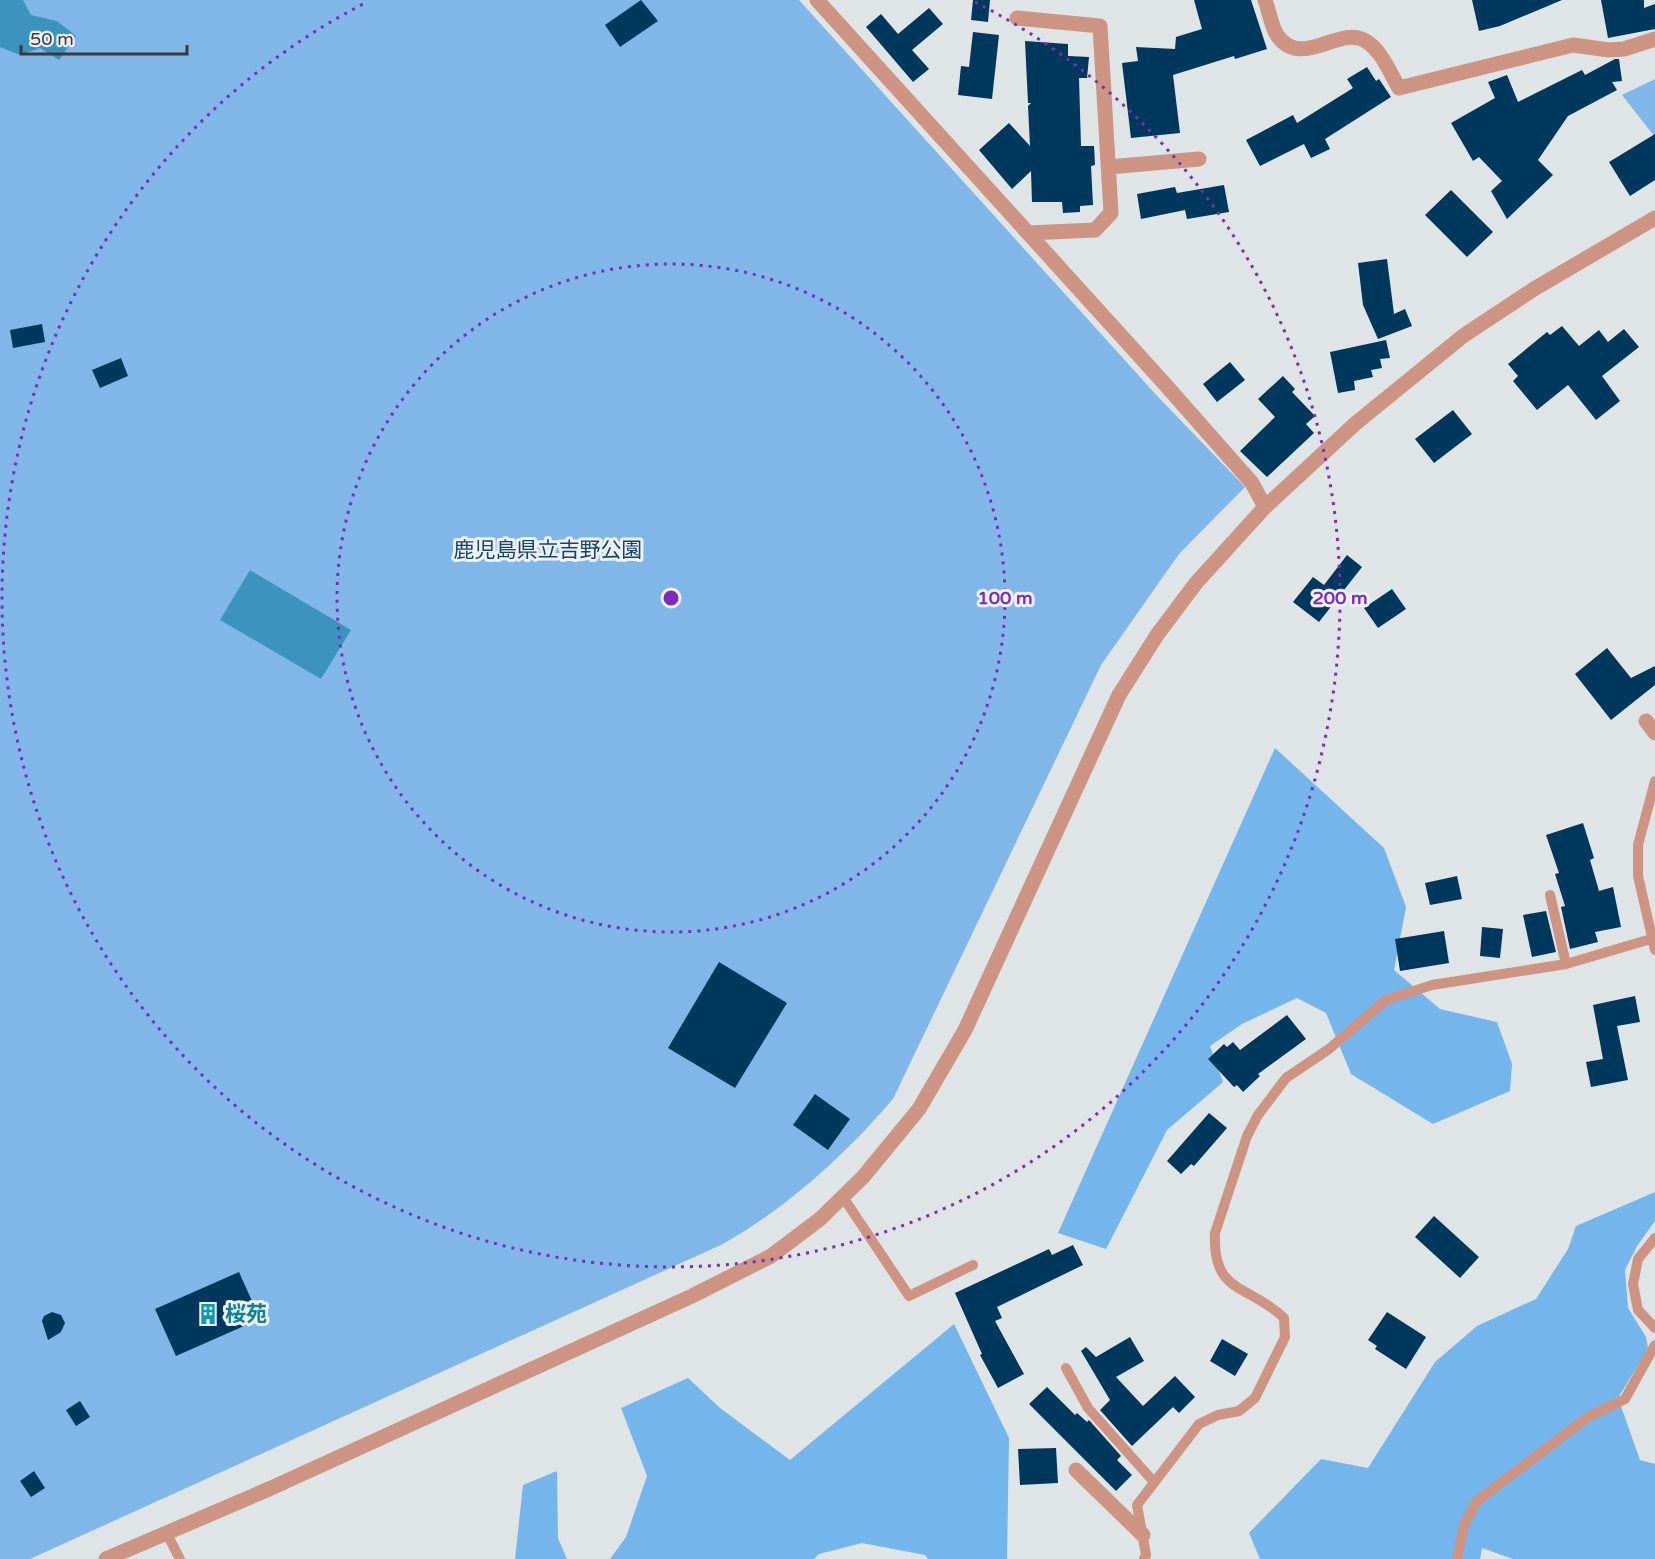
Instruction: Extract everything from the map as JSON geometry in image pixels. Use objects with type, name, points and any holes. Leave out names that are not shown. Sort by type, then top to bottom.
[{"type":"street","points":[[817,0],[1252,483],[1265,507]]},
{"type":"street","points":[[1265,0],[1277,35],[1290,46],[1304,50],[1349,38],[1362,38],[1376,49],[1399,88],[1573,45],[1609,50],[1624,49],[1655,39]]},
{"type":"street","points":[[1017,18],[1100,26],[1109,167],[1111,213],[1095,230],[1028,233]]},
{"type":"street","points":[[1109,167],[1199,159]]},
{"type":"street","points":[[106,1559],[167,1534],[567,1354],[731,1276],[771,1256],[843,1197],[889,1148],[919,1109],[965,1030],[1119,695],[1157,635],[1196,583],[1265,507],[1356,423],[1463,336],[1533,289],[1655,218]]},
{"type":"street","points":[[1076,1470],[1143,1535]]},
{"type":"lane","points":[[1144,1559],[1143,1535],[1137,1505],[1153,1481],[1199,1424],[1218,1415],[1239,1411],[1255,1398],[1285,1337],[1284,1318],[1270,1304],[1235,1287],[1223,1276],[1215,1249],[1215,1233],[1247,1136],[1258,1115],[1286,1078],[1329,1049],[1386,1000],[1432,985],[1566,964],[1653,944],[1638,876],[1638,845],[1655,781]]},
{"type":"lane","points":[[1550,895],[1566,964]]},
{"type":"lane","points":[[843,1197],[909,1296],[973,1265]]},
{"type":"lane","points":[[1655,1238],[1638,1259],[1633,1284],[1638,1310],[1655,1329]]},
{"type":"lane","points":[[1457,1559],[1464,1525],[1478,1502],[1588,1417],[1625,1399],[1655,1345]]},
{"type":"lane","points":[[1066,1368],[1088,1408],[1153,1481]]},
{"type":"lane","points":[[167,1534],[180,1559]]},
{"type":"green space","name":"鹿児島県立吉野公園","points":[[0,0],[799,0],[1159,398],[1245,487],[1179,554],[1101,665],[893,1099],[814,1179],[770,1214],[723,1244],[30,1559],[0,1559]]},
{"type":"green space","points":[[1655,79],[1655,137],[1622,95]]},
{"type":"shaded area","points":[[0,0],[23,0],[31,15],[57,21],[76,36],[59,60],[40,48],[20,55],[0,47]]},
{"type":"shaded area","points":[[250,570],[351,630],[321,679],[220,620]]},
{"type":"shaded area","points":[[1275,748],[1384,848],[1406,907],[1394,970],[1440,1009],[1497,1022],[1512,1064],[1510,1091],[1433,1124],[1351,1074],[1326,1013],[1297,998],[1242,1024],[1210,1046],[1223,1082],[1167,1130],[1106,1249],[1058,1233]]},
{"type":"shaded area","points":[[1655,1192],[1655,1221],[1637,1246],[1625,1270],[1628,1308],[1646,1337],[1648,1349],[1618,1398],[1640,1460],[1655,1464],[1655,1559],[1513,1559],[1482,1548],[1480,1559],[1260,1559],[1249,1533],[1321,1459],[1368,1468],[1435,1362],[1477,1326],[1536,1299],[1568,1249],[1576,1226]]},
{"type":"shaded area","points":[[954,1324],[1009,1438],[1007,1559],[928,1559],[925,1555],[862,1543],[819,1554],[814,1559],[610,1559],[626,1537],[647,1476],[621,1408],[688,1378],[720,1408],[790,1460]]},
{"type":"shaded area","points":[[557,1471],[558,1538],[567,1559],[515,1559],[523,1485]]},
{"type":"building","points":[[641,0],[658,21],[620,47],[605,25]]},
{"type":"building","points":[[973,0],[990,0],[988,22],[971,20]]},
{"type":"building","points":[[1194,0],[1251,0],[1267,49],[1235,59],[1234,56],[1173,75],[1180,133],[1131,138],[1122,63],[1138,61],[1136,47],[1175,49],[1176,37],[1202,29]]},
{"type":"building","points":[[1472,0],[1562,0],[1500,26],[1479,31]]},
{"type":"building","points":[[1601,0],[1644,0],[1644,8],[1655,4],[1655,29],[1608,38]]},
{"type":"building","points":[[929,8],[943,24],[912,50],[929,69],[913,82],[866,27],[881,14],[898,34]]},
{"type":"building","points":[[973,32],[999,35],[992,99],[958,95],[961,66],[969,67]]},
{"type":"building","points":[[1025,41],[1068,44],[1068,56],[1089,57],[1087,78],[1079,78],[1081,146],[1094,146],[1095,165],[1091,166],[1093,205],[1080,206],[1080,212],[1063,213],[1062,202],[1032,202],[1031,171],[1012,189],[979,150],[1009,123],[1030,146],[1028,106],[1031,103],[1028,103]]},
{"type":"building","points":[[1619,59],[1622,81],[1612,82],[1617,90],[1568,116],[1538,160],[1553,175],[1507,219],[1491,191],[1502,181],[1479,157],[1473,161],[1451,123],[1495,98],[1488,82],[1507,75],[1518,102],[1582,70],[1585,75]]},
{"type":"building","points":[[1367,67],[1376,81],[1379,79],[1391,97],[1325,139],[1330,149],[1311,158],[1304,144],[1260,166],[1246,140],[1293,115],[1297,123],[1353,88],[1347,79]]},
{"type":"building","points":[[1655,134],[1655,180],[1630,196],[1609,162]]},
{"type":"building","points":[[1224,185],[1229,212],[1187,219],[1185,210],[1141,219],[1137,194],[1175,187],[1177,193]]},
{"type":"building","points":[[1451,190],[1493,232],[1467,257],[1425,215]]},
{"type":"building","points":[[1387,259],[1394,314],[1405,309],[1412,326],[1378,339],[1363,305],[1358,263]]},
{"type":"building","points":[[42,324],[45,342],[13,348],[10,330]]},
{"type":"building","points":[[1562,326],[1579,346],[1599,330],[1608,342],[1624,329],[1639,347],[1602,376],[1620,401],[1596,420],[1568,385],[1537,410],[1513,381],[1518,376],[1508,364],[1547,332],[1550,335]]},
{"type":"building","points":[[1386,340],[1390,358],[1380,359],[1382,368],[1371,370],[1373,377],[1354,381],[1355,390],[1338,393],[1330,352]]},
{"type":"building","points":[[121,358],[128,376],[100,388],[92,370]]},
{"type":"building","points":[[1230,362],[1245,380],[1217,402],[1203,384]]},
{"type":"building","points":[[1283,376],[1295,389],[1292,392],[1315,416],[1306,424],[1314,433],[1267,477],[1240,451],[1275,417],[1258,399]]},
{"type":"building","points":[[1453,410],[1472,434],[1434,463],[1415,439]]},
{"type":"building","points":[[1347,555],[1362,567],[1319,622],[1293,602],[1313,577],[1324,585]]},
{"type":"building","points":[[1392,589],[1406,609],[1378,628],[1364,608]]},
{"type":"building","points":[[1607,648],[1631,678],[1655,666],[1655,685],[1611,720],[1575,674]]},
{"type":"building","points":[[1583,823],[1594,858],[1590,860],[1599,891],[1613,887],[1621,927],[1595,932],[1598,942],[1570,949],[1561,907],[1565,906],[1555,874],[1559,873],[1546,835]]},
{"type":"building","points":[[1457,876],[1462,899],[1430,905],[1425,883]]},
{"type":"building","points":[[1546,911],[1556,952],[1532,957],[1523,915]]},
{"type":"building","points":[[1482,927],[1503,929],[1500,958],[1480,956]]},
{"type":"building","points":[[1444,931],[1449,963],[1400,971],[1395,939]]},
{"type":"building","points":[[719,962],[787,1003],[735,1088],[668,1048]]},
{"type":"building","points":[[1635,996],[1640,1022],[1617,1026],[1628,1080],[1591,1087],[1586,1062],[1603,1059],[1593,1005]]},
{"type":"building","points":[[1287,1015],[1306,1039],[1258,1074],[1260,1076],[1243,1092],[1237,1085],[1234,1087],[1208,1059],[1224,1044],[1227,1047],[1233,1042],[1240,1050]]},
{"type":"building","points":[[815,1094],[850,1119],[828,1150],[793,1125]]},
{"type":"building","points":[[1209,1113],[1227,1128],[1194,1166],[1191,1164],[1181,1174],[1167,1161]]},
{"type":"building","points":[[1434,1216],[1479,1257],[1460,1278],[1415,1237]]},
{"type":"building","points":[[1073,1245],[1083,1265],[997,1307],[1002,1318],[995,1321],[1024,1374],[998,1388],[980,1355],[982,1354],[955,1293],[1049,1249],[1052,1255]]},
{"type":"building","name":"桜苑","points":[[239,1272],[260,1319],[176,1356],[155,1309]]},
{"type":"building","points":[[52,1312],[61,1315],[65,1323],[61,1332],[48,1340],[42,1321],[44,1316]]},
{"type":"building","points":[[1387,1312],[1426,1337],[1406,1369],[1375,1349],[1377,1346],[1368,1340]]},
{"type":"building","points":[[1130,1337],[1144,1361],[1116,1377],[1143,1406],[1175,1376],[1195,1397],[1179,1413],[1173,1407],[1132,1446],[1100,1410],[1110,1400],[1081,1351],[1086,1347],[1096,1357]]},
{"type":"building","points":[[1222,1339],[1248,1354],[1235,1376],[1210,1361]]},
{"type":"building","points":[[1047,1387],[1075,1415],[1077,1413],[1087,1422],[1089,1420],[1121,1456],[1117,1460],[1132,1475],[1116,1491],[1029,1404]]},
{"type":"building","points":[[80,1401],[90,1417],[76,1426],[66,1410]]},
{"type":"building","points":[[1056,1448],[1058,1483],[1020,1485],[1018,1449]]},
{"type":"building","points":[[34,1471],[45,1488],[31,1497],[20,1481]]},
{"type":"place","name":"桜苑","points":[[208,1314]]}]
